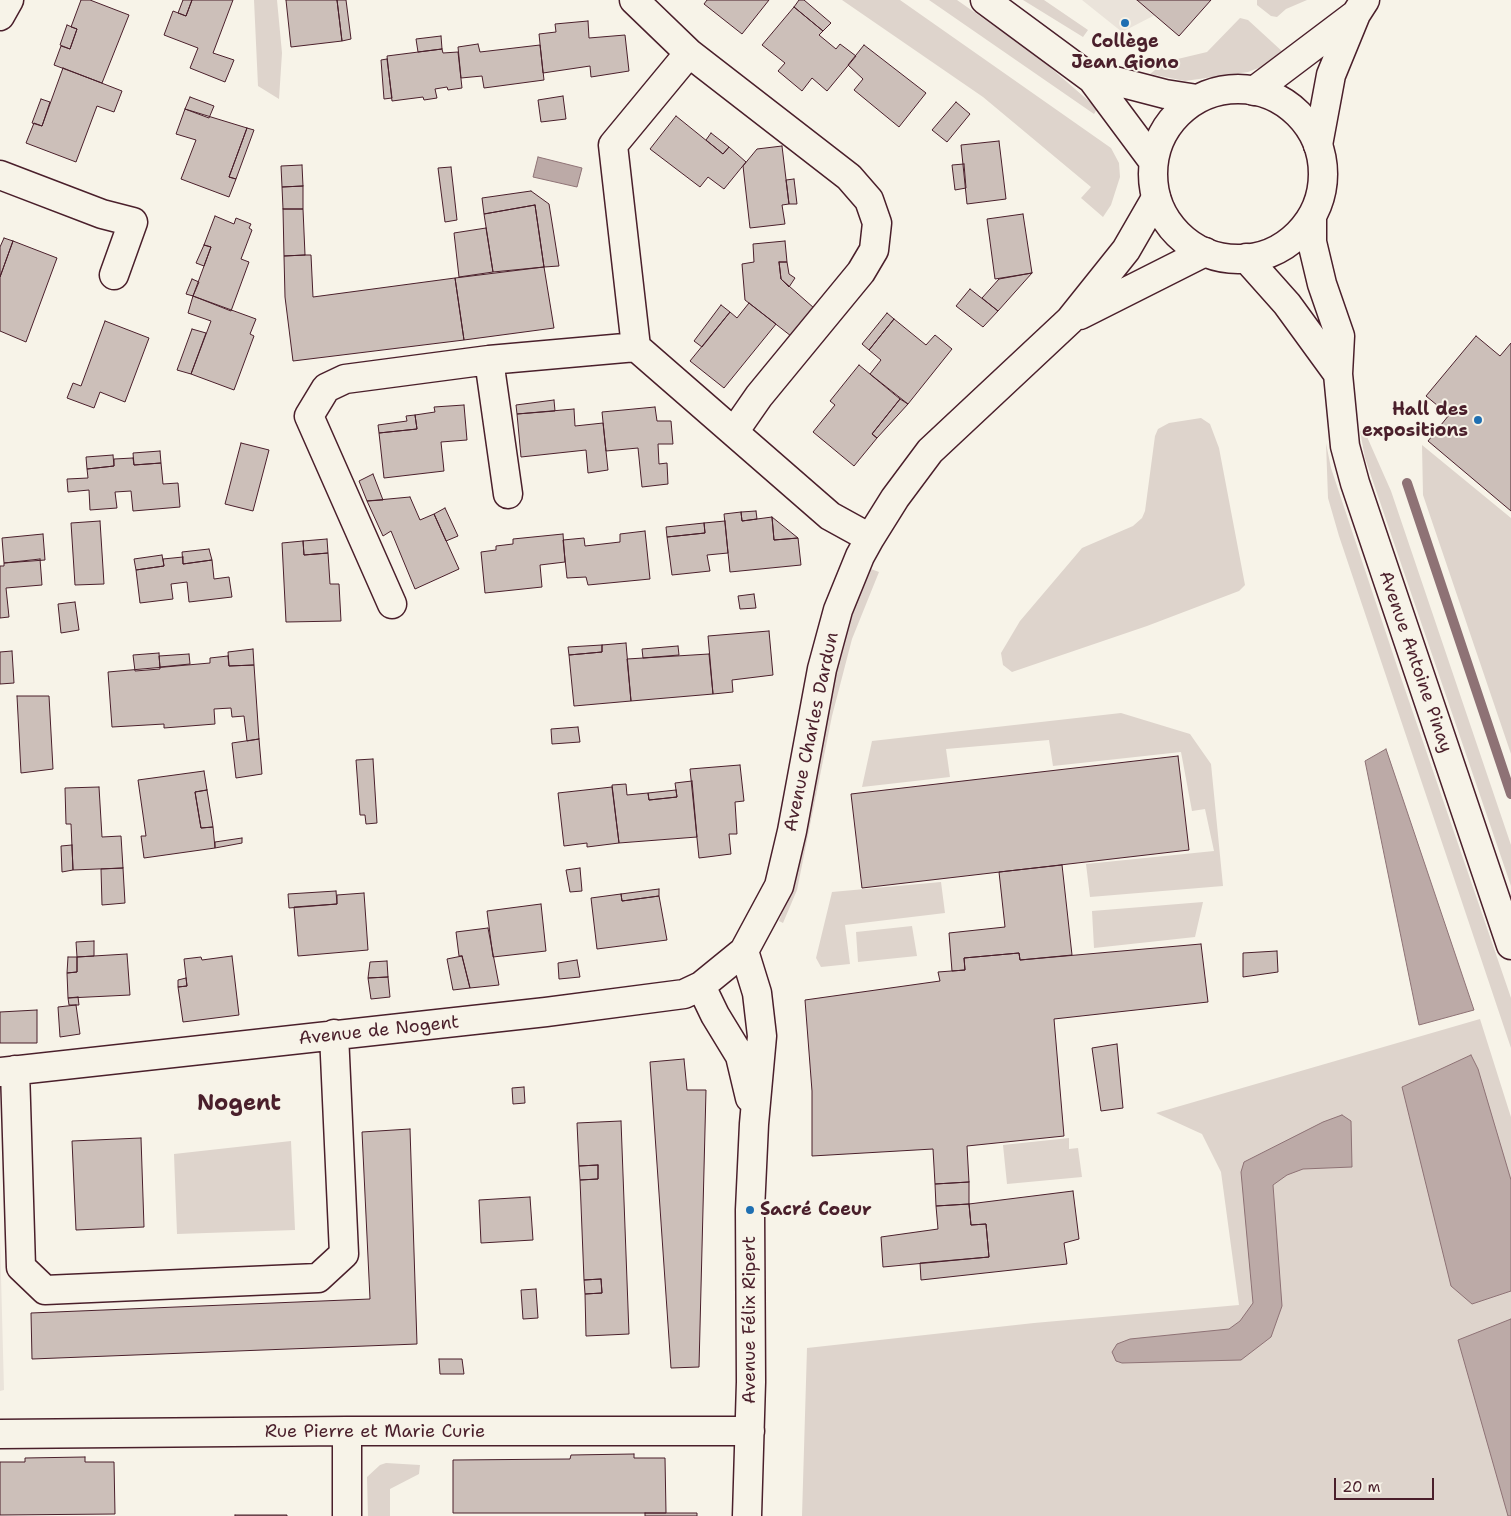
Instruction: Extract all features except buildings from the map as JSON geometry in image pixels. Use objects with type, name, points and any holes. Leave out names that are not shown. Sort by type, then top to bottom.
[{"type":"street","points":[[0,16],[9,0]]},
{"type":"street","points":[[634,0],[690,53],[849,177],[870,200],[878,223],[874,250],[861,272],[759,396],[734,432]]},
{"type":"street","points":[[985,0],[1092,79],[1153,161]]},
{"type":"street","points":[[1254,91],[1361,7]]},
{"type":"street","points":[[1318,145],[1331,75],[1361,7]]},
{"type":"street","points":[[690,53],[613,145],[636,347],[830,516],[870,538]]},
{"type":"street","name":"Avenue Antoine Pinay","points":[[1092,79],[1115,81],[1165,94],[1196,99]]},
{"type":"street","name":"Avenue Antoine Pinay","points":[[1234,89],[1254,91],[1275,98],[1294,110],[1308,126],[1318,145],[1323,181],[1319,199],[1312,216],[1300,232],[1284,245],[1266,254],[1246,258],[1225,258],[1205,252],[1184,240],[1166,221],[1156,198],[1153,180],[1153,161],[1161,137],[1175,116],[1196,99],[1213,92],[1234,89]]},
{"type":"street","points":[[0,175],[102,214],[133,222],[114,275]]},
{"type":"street","name":"Avenue Charles Dardun","points":[[744,951],[779,886],[792,831],[822,669],[838,610],[860,556],[895,498],[930,451],[1070,320],[1126,250],[1156,198]]},
{"type":"street","name":"Avenue Antoine Pinay","points":[[1312,216],[1312,242],[1320,276],[1340,336],[1338,374],[1345,446],[1355,483],[1511,945]]},
{"type":"street","name":"Avenue Charles Dardun","points":[[1070,320],[1205,252]]},
{"type":"street","points":[[1246,258],[1287,304],[1338,374]]},
{"type":"street","points":[[392,604],[309,416],[326,388],[345,379],[489,360],[636,347]]},
{"type":"street","points":[[489,360],[508,494]]},
{"type":"street","name":"Avenue de Nogent","points":[[7,1071],[546,1012],[684,994],[701,986],[744,951]]},
{"type":"street","name":"Avenue Félix Ripert","points":[[744,951],[757,993],[762,1036],[754,1124],[750,1218],[750,1431],[746,1516]]},
{"type":"street","name":"Avenue Félix Ripert","points":[[701,986],[715,1015],[740,1056],[749,1088],[754,1124]]},
{"type":"street","points":[[7,1071],[21,1267],[45,1290],[318,1278],[344,1254],[334,1034]]},
{"type":"street","points":[[347,1431],[347,1516]]},
{"type":"street","name":"Rue Pierre et Marie Curie","points":[[0,1434],[347,1431],[750,1431]]},
{"type":"shaded area","points":[[254,0],[277,0],[282,53],[279,99],[258,86]]},
{"type":"shaded area","points":[[842,0],[900,0],[1111,148],[1119,163],[1120,177],[1111,205],[1103,217],[1081,198],[1091,187],[983,97]]},
{"type":"shaded area","points":[[929,0],[957,0],[1037,56],[1097,109],[1094,114]]},
{"type":"shaded area","points":[[1023,0],[1044,0],[1088,30],[1083,37]]},
{"type":"shaded area","name":"Collège Jean Giono","points":[[1082,0],[1211,0],[1179,36],[1155,15],[1122,32]]},
{"type":"shaded area","points":[[1257,0],[1307,0],[1286,9],[1277,17],[1271,16],[1257,5]]},
{"type":"shaded area","points":[[1240,18],[1248,20],[1284,53],[1266,65],[1248,72],[1185,81],[1150,74],[1165,62],[1207,52]]},
{"type":"shaded area","points":[[538,157],[582,168],[577,187],[533,177]]},
{"type":"shaded area","points":[[1201,418],[1210,424],[1219,448],[1245,585],[1239,591],[1147,626],[1012,672],[1003,665],[1001,653],[1020,621],[1082,548],[1133,526],[1142,518],[1145,511],[1155,436],[1158,429],[1169,423]]},
{"type":"shaded area","points":[[1364,430],[1391,491],[1511,845],[1511,886],[1365,458],[1360,431]]},
{"type":"shaded area","points":[[1326,443],[1331,468],[1398,669],[1511,998],[1511,1048],[1339,536],[1328,498]]},
{"type":"shaded area","points":[[1422,445],[1511,518],[1511,754],[1423,495]]},
{"type":"shaded area","points":[[871,569],[879,572],[852,639],[832,716],[797,890],[783,923],[779,921],[795,880],[840,654],[859,594]]},
{"type":"shaded area","points":[[1121,713],[1190,734],[1211,764],[1223,886],[1090,897],[1086,864],[1214,851],[1205,809],[1192,811],[1181,752],[1053,766],[1049,740],[946,749],[950,777],[862,787],[872,741]]},
{"type":"shaded area","points":[[1386,749],[1474,1010],[1419,1025],[1365,761]]},
{"type":"shaded area","points":[[941,882],[945,913],[845,925],[850,964],[821,967],[816,958],[832,892]]},
{"type":"shaded area","points":[[1203,902],[1195,937],[1094,948],[1092,911]]},
{"type":"shaded area","points":[[912,926],[917,956],[858,962],[856,932]]},
{"type":"shaded area","points":[[1480,1019],[1511,1117],[1511,1516],[802,1516],[807,1348],[1034,1323],[1239,1305],[1221,1172],[1202,1134],[1156,1113]]},
{"type":"shaded area","points":[[1471,1055],[1478,1069],[1511,1180],[1511,1291],[1472,1304],[1451,1286],[1402,1087]]},
{"type":"shaded area","points":[[1342,1115],[1351,1121],[1352,1167],[1303,1169],[1287,1175],[1273,1185],[1282,1306],[1271,1337],[1241,1360],[1122,1363],[1116,1361],[1112,1352],[1117,1344],[1130,1339],[1229,1329],[1240,1321],[1253,1303],[1241,1172],[1244,1162],[1323,1122]]},
{"type":"shaded area","points":[[1069,1138],[1069,1149],[1078,1148],[1082,1177],[1007,1184],[1003,1145]]},
{"type":"shaded area","points":[[291,1141],[295,1230],[177,1234],[174,1154]]},
{"type":"shaded area","points":[[0,1238],[4,1390],[0,1391]]},
{"type":"shaded area","points":[[1511,1319],[1511,1516],[1508,1516],[1458,1340]]},
{"type":"shaded area","points":[[386,1463],[420,1465],[419,1474],[390,1489],[390,1516],[368,1516],[367,1477],[380,1465]]},
{"type":"waterway","points":[[1407,483],[1511,794]]},
{"type":"place","name":"Collège Jean Giono","points":[[1125,23]]},
{"type":"place","name":"Hall des expositions","points":[[1478,420]]},
{"type":"place","name":"Sacré Coeur","points":[[750,1210]]},
{"type":"district","name":"Nogent","points":[[239,1104]]}]
